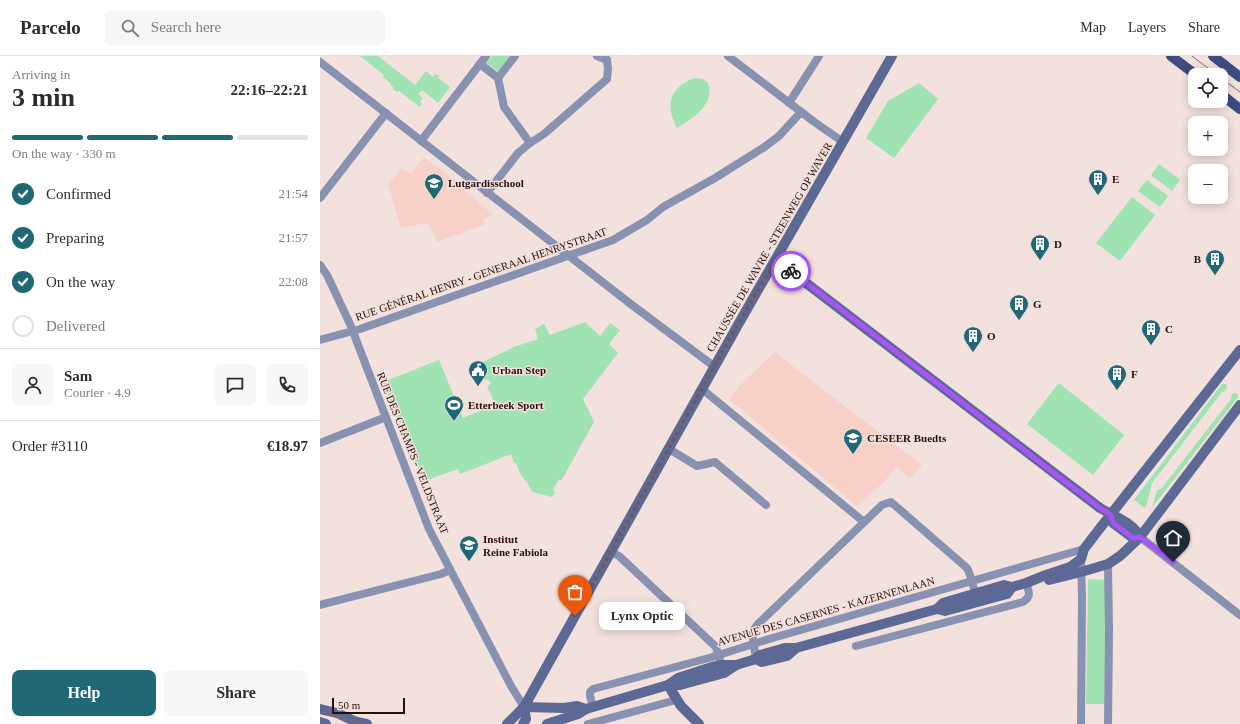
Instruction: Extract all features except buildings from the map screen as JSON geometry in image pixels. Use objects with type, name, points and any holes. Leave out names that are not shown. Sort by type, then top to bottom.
[{"type":"main road","points":[[1171,56],[1188,69]]},
{"type":"main road","points":[[1213,56],[1240,77]]},
{"type":"main road","points":[[1228,99],[1240,108]]},
{"type":"street","points":[[421,141],[486,56]]},
{"type":"street","points":[[498,78],[515,56]]},
{"type":"street","points":[[487,193],[518,153],[544,134],[607,79],[610,58],[597,56]]},
{"type":"street","points":[[728,56],[843,142]]},
{"type":"street","name":"CHAUSSÉE DE WAVRE - STEENWEG OP WAVER","points":[[523,724],[526,719],[524,707],[668,449],[892,56]]},
{"type":"street","points":[[789,103],[818,58]]},
{"type":"street","points":[[320,62],[632,305],[715,367]]},
{"type":"street","points":[[480,64],[498,78],[504,107],[530,143]]},
{"type":"street","name":"RUE GÉNÉRAL HENRY - GENERAAL HENRYSTRAAT","points":[[320,340],[353,331],[612,240],[647,220],[663,207],[715,178],[763,148],[779,136],[801,112]]},
{"type":"street","points":[[320,198],[386,113]]},
{"type":"street","points":[[776,260],[1081,494],[1111,515],[1117,516],[1138,532],[1140,537],[1240,615]]},
{"type":"street","name":"RUE DES CHAMPS - VELDSTRAAT","points":[[320,265],[339,298],[353,331],[429,529],[511,686],[524,707]]},
{"type":"street","points":[[1081,724],[1081,559],[1084,549],[1240,350]]},
{"type":"street","points":[[702,389],[864,522]]},
{"type":"street","name":"AVENUE DES CASERNES - KAZERNENLAAN","points":[[1030,582],[1047,580],[1081,572],[1108,564],[1120,556],[1140,537],[1240,405]]},
{"type":"street","points":[[320,443],[386,417]]},
{"type":"street","points":[[668,449],[697,466],[715,462],[766,505]]},
{"type":"street","points":[[756,659],[752,632],[758,624],[882,504],[891,502],[967,568],[977,598]]},
{"type":"street","name":"AVENUE DES CASERNES - KAZERNENLAAN","points":[[547,724],[578,714],[589,708],[668,685],[680,685],[721,664],[753,644],[1084,549]]},
{"type":"street","points":[[611,552],[619,556],[716,647],[721,664]]},
{"type":"street","name":"AVENUE DES CASERNES - KAZERNENLAAN","points":[[589,708],[590,692],[593,689],[721,664],[736,665],[756,659],[762,662],[787,656],[796,648],[937,609],[943,603],[977,598],[1004,585],[1012,587],[1030,582],[1070,567],[1081,559]]},
{"type":"street","points":[[1108,564],[1108,724]]},
{"type":"street","points":[[320,605],[442,574],[450,570]]},
{"type":"street","points":[[856,646],[1022,602],[1027,599],[1030,582]]},
{"type":"street","points":[[668,685],[676,700],[699,724]]},
{"type":"street","points":[[588,724],[676,700]]},
{"type":"street","name":"AVENUE DES CASERNES - KAZERNENLAAN","points":[[524,707],[564,708],[577,706],[589,708]]},
{"type":"street","points":[[507,724],[524,707]]},
{"type":"street","points":[[320,709],[337,713],[354,721],[367,724]]},
{"type":"street","points":[[320,722],[326,724]]},
{"type":"shaded area","name":"Lutgardisschool","points":[[424,157],[449,176],[493,215],[483,219],[485,224],[437,242],[427,223],[401,228],[388,184],[402,168],[411,174]]},
{"type":"shaded area","name":"CESEER Buedts","points":[[775,352],[922,465],[910,478],[897,467],[883,483],[857,506],[729,399],[742,383]]},
{"type":"green space","points":[[360,56],[378,56],[415,85],[426,71],[433,77],[435,74],[439,76],[438,78],[450,87],[438,103],[422,90],[418,94],[423,98],[420,101],[422,103],[420,107],[399,91],[397,92],[393,89],[394,88],[390,85],[391,84],[383,77],[384,75]]},
{"type":"green space","points":[[492,56],[510,56],[498,72],[486,63]]},
{"type":"green space","points":[[695,78],[703,79],[708,83],[710,91],[709,98],[706,104],[696,115],[677,128],[672,116],[670,105],[671,100],[676,90],[681,85]]},
{"type":"green space","points":[[919,83],[938,99],[894,158],[866,138],[888,101]]},
{"type":"green space","points":[[1159,164],[1180,180],[1172,191],[1151,175]]},
{"type":"green space","points":[[1147,180],[1168,196],[1160,207],[1138,191]]},
{"type":"green space","points":[[1132,197],[1155,215],[1120,261],[1096,243]]},
{"type":"green space","points":[[585,322],[600,336],[610,323],[620,330],[609,344],[618,353],[583,399],[594,422],[561,481],[559,479],[553,490],[555,492],[552,497],[532,492],[521,475],[516,463],[514,463],[511,454],[460,474],[458,469],[422,482],[413,455],[411,455],[383,382],[439,360],[463,418],[495,404],[487,386],[491,384],[488,379],[485,380],[479,364],[514,347],[538,339],[535,329],[544,324],[550,335]]},
{"type":"green space","points":[[1059,383],[1124,435],[1093,475],[1027,424]]},
{"type":"green space","points":[[1222,384],[1226,384],[1226,390],[1222,392],[1152,483],[1145,508],[1134,500]]},
{"type":"green space","points":[[1235,393],[1238,397],[1151,509],[1157,490],[1161,489],[1231,399],[1232,394]]},
{"type":"green space","points":[[1088,579],[1107,580],[1104,704],[1086,704]]},
{"type":"tram line","points":[[1192,56],[1208,68]]},
{"type":"tram line","points":[[1228,83],[1240,92]]},
{"type":"tram line","points":[[320,713],[363,724]]},
{"type":"way so far","points":[[575,616],[733,333],[776,260],[791,271]]},
{"type":"place","name":"E","points":[[1098,196]]},
{"type":"place","name":"Lutgardisschool","points":[[434,200]]},
{"type":"place","name":"D","points":[[1040,261]]},
{"type":"place","name":"B","points":[[1215,276]]},
{"type":"place","name":"G","points":[[1019,321]]},
{"type":"place","name":"C","points":[[1151,346]]},
{"type":"place","name":"O","points":[[973,353]]},
{"type":"place","name":"Urban Step","points":[[478,387]]},
{"type":"place","name":"F","points":[[1117,391]]},
{"type":"place","name":"Etterbeek Sport","points":[[454,422]]},
{"type":"place","name":"CESEER Buedts","points":[[853,455]]},
{"type":"place","name":"Institut Reine Fabiola","points":[[469,562]]},
{"type":"place","name":"Lynx Optic","points":[[575,616]]},
{"type":"route","points":[[791,271],[1111,515],[1113,523],[1133,538],[1140,537],[1173,562]]}]
